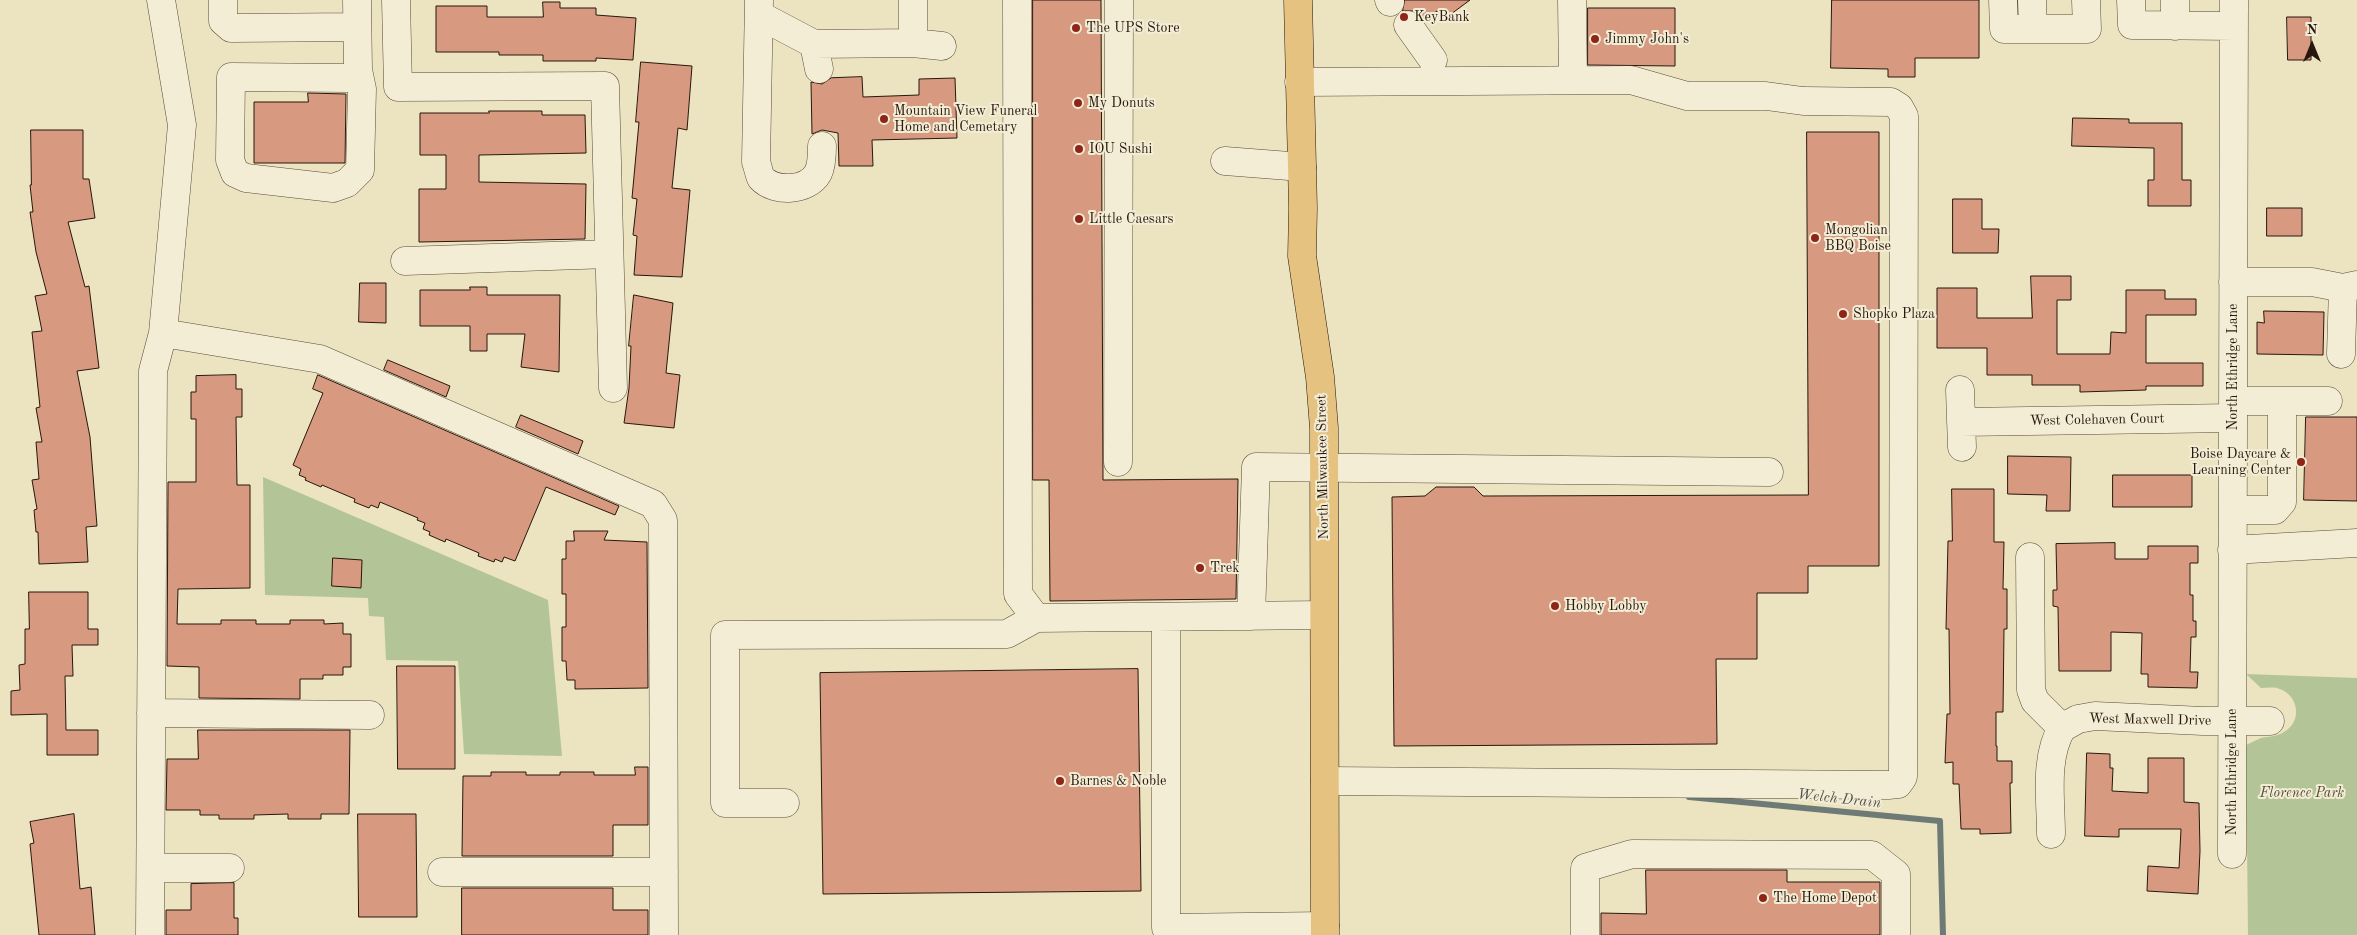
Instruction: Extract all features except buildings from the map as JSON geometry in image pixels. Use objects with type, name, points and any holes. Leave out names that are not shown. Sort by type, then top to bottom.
[{"type":"main road","name":"North Milwaukee Street","points":[[1298,0],[1302,256],[1320,377],[1324,468],[1325,931]]},
{"type":"street","points":[[150,935],[153,371],[163,333],[182,125],[161,0]]},
{"type":"street","points":[[223,0],[223,21],[231,28],[357,27]]},
{"type":"street","points":[[357,0],[358,70],[362,89],[360,170],[347,183],[333,188],[246,178],[235,173],[230,160],[231,77],[349,78],[358,70]]},
{"type":"street","points":[[396,0],[398,87],[605,86],[613,388]]},
{"type":"street","points":[[913,0],[913,43]]},
{"type":"street","points":[[1017,0],[1018,594],[1036,618]]},
{"type":"street","points":[[1118,462],[1119,0]]},
{"type":"street","points":[[1572,0],[1573,80]]},
{"type":"street","points":[[2003,0],[2004,29],[2087,29],[2086,0]]},
{"type":"street","points":[[2032,0],[2033,29]]},
{"type":"street","points":[[759,8],[817,56],[913,43],[942,46]]},
{"type":"street","points":[[759,8],[756,162],[761,177],[771,184],[786,188],[808,184],[818,173],[822,146]]},
{"type":"street","points":[[2139,13],[2234,13]]},
{"type":"street","name":"North Ethridge Lane","points":[[2232,854],[2234,13]]},
{"type":"street","points":[[1408,25],[1433,60]]},
{"type":"street","points":[[1299,82],[1631,80],[1687,96],[1766,96],[1803,101],[1891,102],[1899,107],[1904,116],[1904,778],[1898,784],[1888,785],[1325,781]]},
{"type":"street","points":[[1225,161],[1302,167]]},
{"type":"street","points":[[405,261],[609,254]]},
{"type":"street","points":[[2233,282],[2312,282],[2350,286],[2341,354]]},
{"type":"street","points":[[163,333],[320,359],[653,504],[663,520],[664,935]]},
{"type":"street","name":"West Colehaven Court","points":[[1960,390],[1962,434],[2233,409],[2282,400],[2328,400]]},
{"type":"street","points":[[2233,510],[2275,510],[2282,502],[2282,400]]},
{"type":"street","points":[[1251,616],[1256,467],[1769,472]]},
{"type":"street","points":[[2232,550],[2357,543]]},
{"type":"street","points":[[2030,557],[2031,690],[2035,701],[2062,728],[2054,741],[2051,756],[2050,834]]},
{"type":"street","points":[[785,803],[725,803],[725,635],[1007,634],[1036,618],[1324,614]]},
{"type":"street","points":[[1166,616],[1166,928],[1325,931]]},
{"type":"street","points":[[151,713],[370,714]]},
{"type":"street","name":"West Maxwell Drive","points":[[2062,728],[2078,719],[2095,716],[2270,721]]},
{"type":"street","points":[[1585,935],[1585,868],[1632,854],[1872,855],[1896,874],[1896,935]]},
{"type":"street","points":[[151,868],[230,868]]},
{"type":"street","points":[[442,872],[664,872]]},
{"type":"green space","points":[[263,477],[548,600],[562,756],[464,754],[458,661],[386,660],[384,617],[369,616],[368,598],[265,595]]},
{"type":"green space","name":"Florence Park","points":[[2246,674],[2357,678],[2357,935],[2248,935],[2246,745],[2287,730],[2295,719],[2296,706],[2284,691],[2275,688],[2261,688]]},
{"type":"waterway","name":"Welch Drain","points":[[1689,797],[1940,821],[1943,935]]},
{"type":"place","name":"KeyBank","points":[[1404,17]]},
{"type":"place","name":"The UPS Store","points":[[1076,28]]},
{"type":"place","name":"Jimmy John's","points":[[1595,39]]},
{"type":"place","name":"My Donuts","points":[[1078,103]]},
{"type":"place","name":"Mountain View Funeral Home and Cemetary","points":[[884,119]]},
{"type":"place","name":"IOU Sushi","points":[[1079,149]]},
{"type":"place","name":"Little Caesars","points":[[1079,219]]},
{"type":"place","name":"Mongolian BBQ Boise","points":[[1815,238]]},
{"type":"place","name":"Shopko Plaza","points":[[1843,314]]},
{"type":"place","name":"Boise Daycare & Learning Center","points":[[2301,462]]},
{"type":"place","name":"Trek","points":[[1200,568]]},
{"type":"place","name":"Hobby Lobby","points":[[1555,606]]},
{"type":"place","name":"Barnes & Noble","points":[[1060,781]]},
{"type":"place","name":"The Home Depot","points":[[1763,898]]}]
